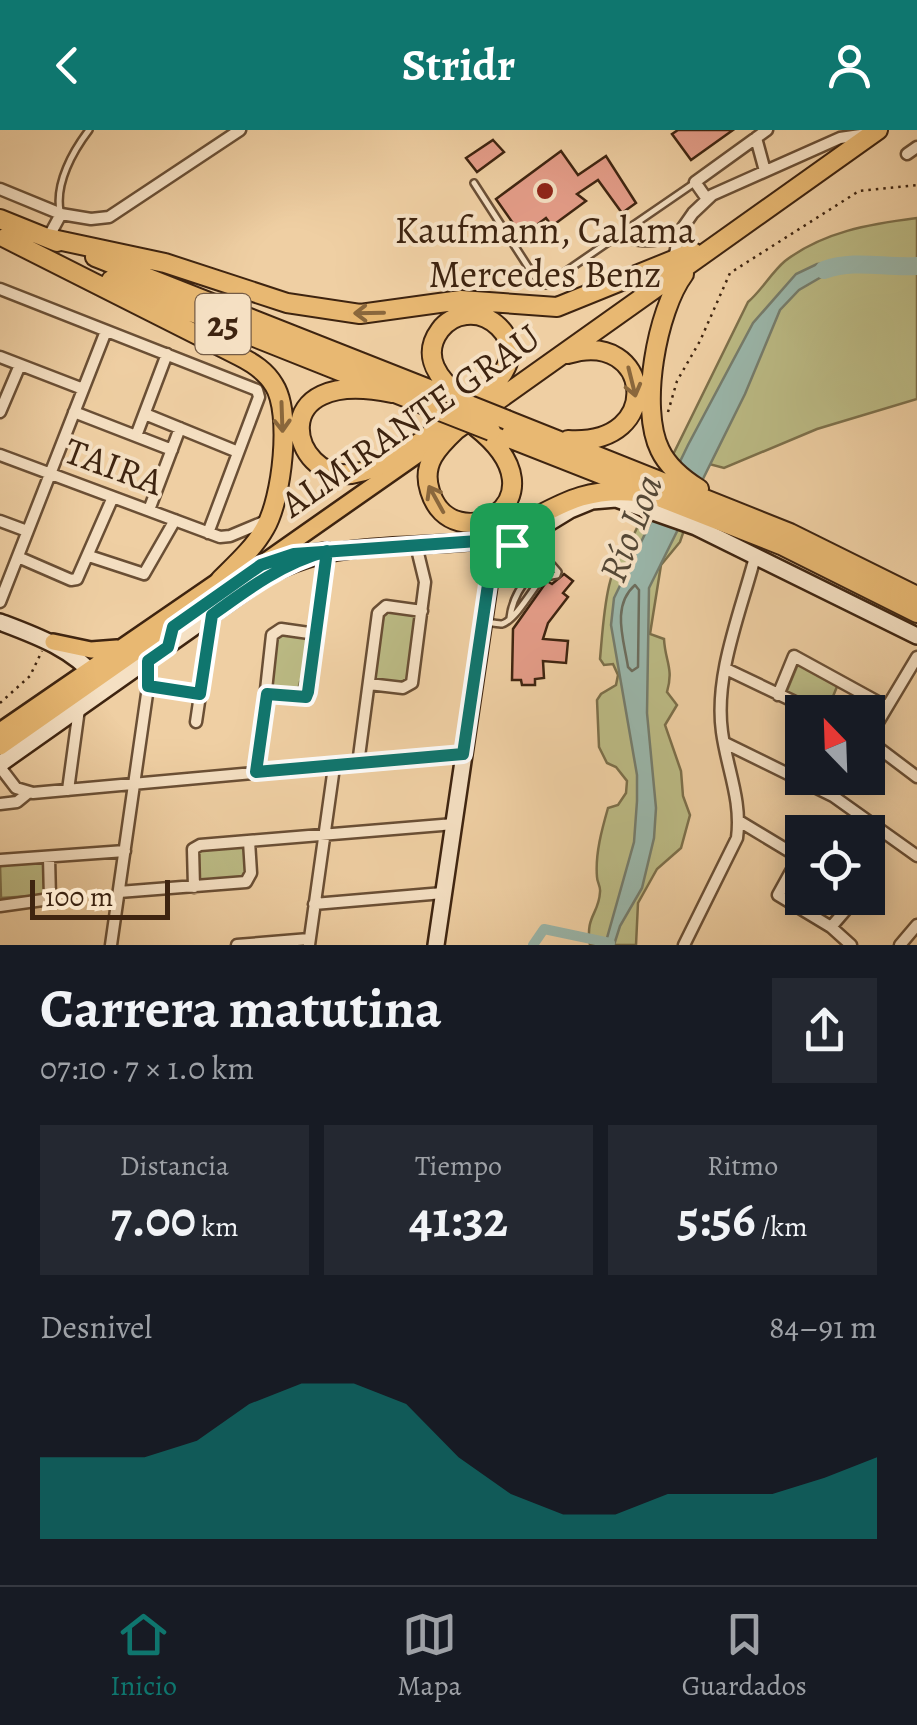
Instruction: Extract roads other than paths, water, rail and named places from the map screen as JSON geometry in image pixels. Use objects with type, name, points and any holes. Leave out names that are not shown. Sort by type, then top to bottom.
[{"type":"highway","name":"ALMIRANTE GRAU","points":[[471,415],[876,132]]},
{"type":"highway","name":"25","points":[[0,219],[471,415],[634,488],[703,509],[726,506],[894,583],[915,604]]},
{"type":"highway","name":"25","points":[[3,237],[392,393],[549,437],[634,488],[703,509],[915,604]]},
{"type":"highway","points":[[3,237],[239,356],[265,373],[280,396],[284,416],[276,494],[269,520],[251,548],[220,580]]},
{"type":"highway","points":[[48,238],[165,264],[286,302],[360,314],[460,300],[557,307],[700,253]]},
{"type":"highway","name":"ALMIRANTE GRAU","points":[[395,458],[471,415],[700,253]]},
{"type":"highway","points":[[700,253],[679,280],[663,318],[652,416],[656,440],[703,509]]},
{"type":"highway","points":[[471,415],[438,376],[431,354],[433,342],[443,327],[465,315],[491,321],[509,344],[504,371],[471,415],[440,446],[427,471],[436,504],[457,521],[471,523],[492,517],[503,508],[512,490],[512,472],[506,457],[471,415]]},
{"type":"highway","points":[[549,437],[607,437],[624,424],[636,395],[630,370],[612,354],[592,349],[554,359]]},
{"type":"highway","points":[[392,393],[355,387],[330,390],[307,407],[300,432],[314,460],[336,473],[358,472],[395,458]]},
{"type":"highway","points":[[478,541],[582,494],[634,488]]},
{"type":"main road","name":"ALMIRANTE GRAU","points":[[0,732],[173,627],[471,415]]},
{"type":"main road","name":"ALMIRANTE GRAU","points":[[8,751],[25,730],[121,648],[395,458]]},
{"type":"main road","points":[[261,565],[294,554],[327,551]]},
{"type":"main road","points":[[168,647],[173,627]]},
{"type":"main road","points":[[48,641],[91,650],[121,648]]},
{"type":"street","points":[[0,189],[60,214],[91,219],[109,217],[240,130]]},
{"type":"street","points":[[707,199],[696,182],[767,130]]},
{"type":"street","points":[[674,260],[677,240],[693,213],[707,199],[840,138],[876,132]]},
{"type":"street","points":[[756,138],[765,171]]},
{"type":"street","points":[[48,238],[60,214]]},
{"type":"street","points":[[0,289],[257,390],[259,397],[208,533],[230,536],[269,520]]},
{"type":"street","points":[[0,602],[106,331]]},
{"type":"street","points":[[136,436],[167,354]]},
{"type":"street","points":[[0,357],[83,388]]},
{"type":"street","points":[[0,412],[5,388],[20,365]]},
{"type":"street","points":[[74,412],[172,450]]},
{"type":"street","points":[[144,414],[238,452]]},
{"type":"street","points":[[150,510],[180,428]]},
{"type":"street","name":"TAIRA","points":[[0,455],[208,533]]},
{"type":"street","points":[[490,571],[497,557],[512,545],[582,505],[634,488],[703,509],[756,557],[917,636]]},
{"type":"street","points":[[18,557],[71,580],[77,579],[113,496]]},
{"type":"street","points":[[89,556],[144,574],[175,520]]},
{"type":"street","points":[[0,521],[27,531]]},
{"type":"street","points":[[436,945],[490,571],[488,553],[478,541]]},
{"type":"street","name":"ALMIRANTE GRAU","points":[[0,766],[8,751],[79,709],[270,574],[295,561],[327,551],[478,541],[512,545]]},
{"type":"street","points":[[369,684],[403,688],[412,683],[425,582],[416,545]]},
{"type":"street","points":[[267,694],[306,697],[327,551]]},
{"type":"street","points":[[684,945],[737,838],[734,776],[722,732],[722,690],[756,557]]},
{"type":"street","points":[[358,764],[381,608],[422,611]]},
{"type":"street","points":[[196,722],[212,615]]},
{"type":"street","points":[[0,622],[77,656],[94,674]]},
{"type":"street","points":[[256,772],[272,635],[280,629],[316,634]]},
{"type":"street","points":[[778,695],[794,656],[887,707]]},
{"type":"street","points":[[885,710],[917,657]]},
{"type":"street","points":[[112,945],[148,686],[148,661]]},
{"type":"street","points":[[726,669],[785,697]]},
{"type":"street","points":[[148,686],[200,694]]},
{"type":"street","points":[[68,790],[79,709]]},
{"type":"street","points":[[725,742],[833,796],[917,856]]},
{"type":"street","points":[[885,752],[917,776]]},
{"type":"street","points":[[0,766],[16,788],[28,793],[463,754]]},
{"type":"street","points":[[237,945],[309,942],[334,767]]},
{"type":"street","points":[[0,804],[17,802],[28,793]]},
{"type":"street","points":[[739,821],[785,848]]},
{"type":"street","points":[[194,887],[196,846],[454,824]]},
{"type":"street","points":[[119,892],[246,882],[251,874],[249,841]]},
{"type":"street","points":[[0,860],[125,851]]},
{"type":"street","points":[[0,906],[46,902],[52,892],[49,857]]},
{"type":"street","points":[[314,904],[443,893]]},
{"type":"street","points":[[811,915],[852,945]]},
{"type":"street","points":[[831,927],[841,915]]},
{"type":"street","points":[[900,945],[917,925]]},
{"type":"lane","points":[[60,214],[60,193],[70,160],[90,130]]},
{"type":"lane","points":[[474,183],[532,274],[546,286],[696,182]]},
{"type":"lane","points":[[621,235],[630,242],[677,240]]},
{"type":"lane","points":[[483,622],[502,624],[515,615],[552,565],[536,570],[511,607],[510,618]]},
{"type":"lane","points":[[536,570],[544,573]]},
{"type":"water","points":[[847,262],[799,290],[780,310],[745,394],[649,588],[647,713],[656,808],[654,838],[642,888],[614,945],[605,945],[634,842],[637,801],[637,775],[611,625],[614,598],[753,323],[796,274],[817,264]]},
{"type":"waterway","name":"Río Loa","points":[[824,270],[859,264],[917,266]]},
{"type":"waterway","points":[[533,945],[544,929],[610,943]]},
{"type":"place","name":"Kaufmann, Calama Mercedes Benz","points":[[545,191]]}]
